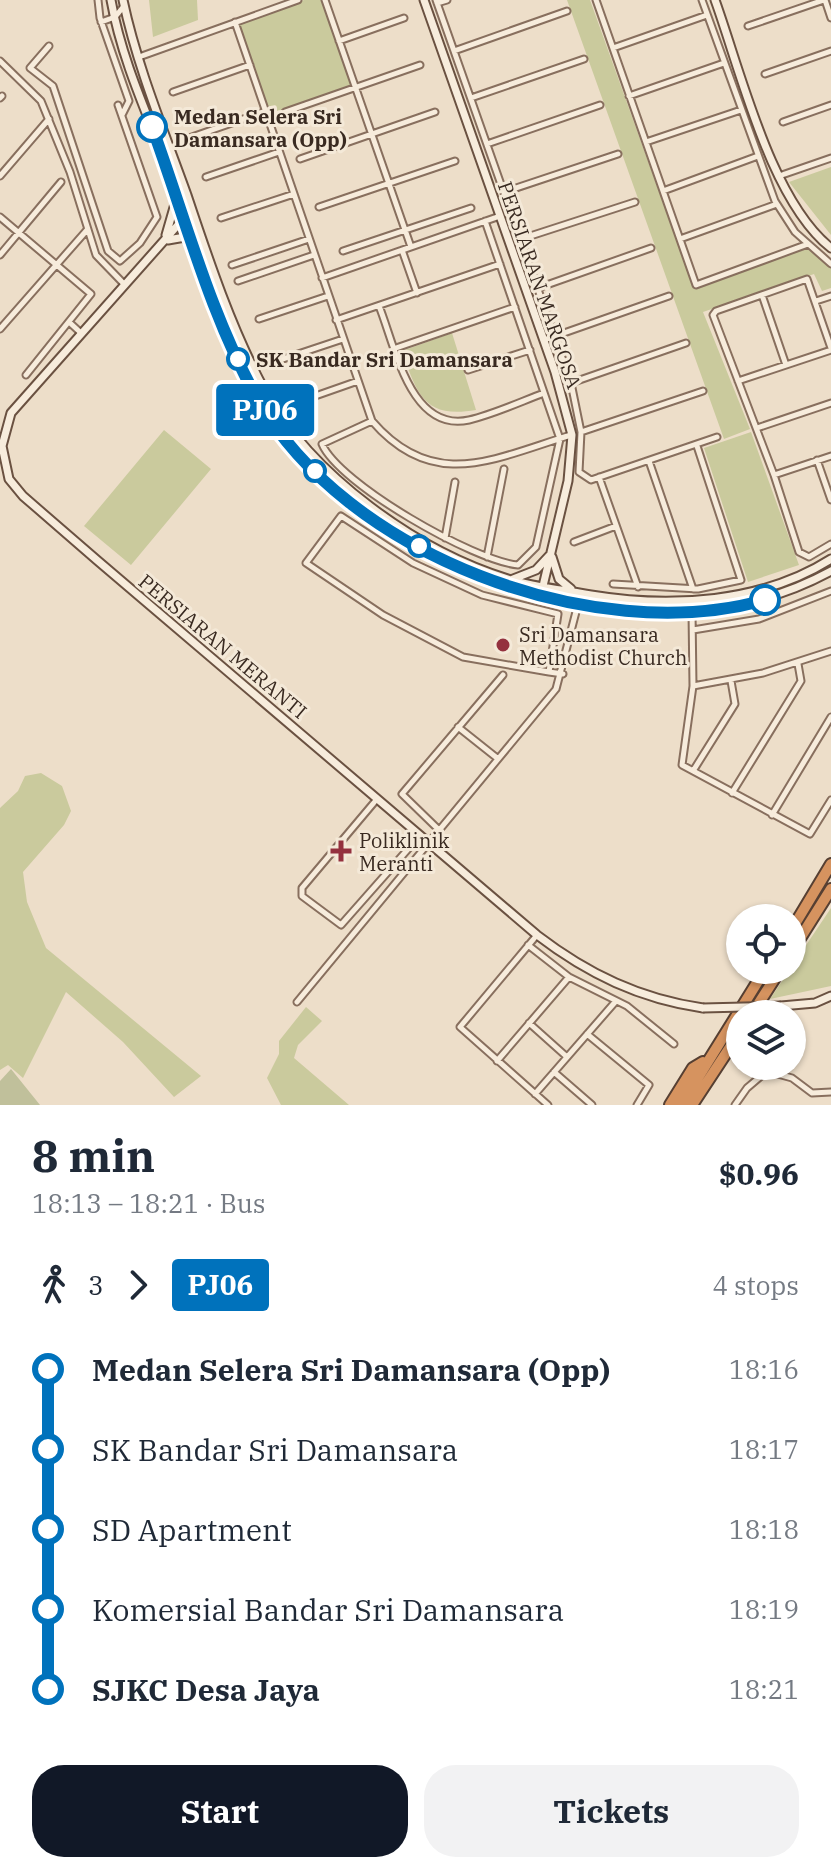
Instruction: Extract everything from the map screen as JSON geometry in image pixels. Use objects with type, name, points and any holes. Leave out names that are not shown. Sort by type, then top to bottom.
[{"type":"highway","points":[[806,906],[831,864]]},
{"type":"highway","points":[[806,929],[831,889]]},
{"type":"highway","points":[[681,1105],[756,984]]},
{"type":"highway","points":[[695,1105],[726,1053]]},
{"type":"highway","points":[[670,1105],[693,1068],[708,1058]]},
{"type":"main road","points":[[111,0],[126,57],[177,193],[189,216],[246,352],[266,392],[294,434],[356,498],[430,543],[511,579],[622,600],[714,599],[790,580],[828,562],[830,572],[757,602],[692,612],[628,611],[508,588],[424,549],[350,505],[287,440],[257,398],[195,249],[189,216],[123,3]]},
{"type":"main road","name":"PERSIARAN MARGOSA","points":[[424,0],[576,434],[543,586]]},
{"type":"main road","points":[[715,0],[778,177],[798,214],[831,248]]},
{"type":"main road","points":[[161,244],[172,222],[177,193]]},
{"type":"main road","name":"PERSIARAN MERANTI","points":[[189,216],[124,284],[6,424],[2,446],[9,479],[23,496],[571,961],[621,987],[663,1002],[703,1008],[815,1003],[831,996]]},
{"type":"main road","points":[[161,244],[178,236],[185,237],[195,249]]},
{"type":"main road","points":[[511,579],[536,570],[551,552]]},
{"type":"main road","points":[[551,552],[559,579],[576,592]]},
{"type":"main road","points":[[508,588],[535,591],[543,586]]},
{"type":"main road","points":[[543,586],[548,592],[575,603]]},
{"type":"street","points":[[98,0],[101,22],[129,101],[122,116]]},
{"type":"street","points":[[139,57],[298,0]]},
{"type":"street","points":[[325,0],[411,247]]},
{"type":"street","points":[[447,0],[437,2],[571,383],[578,468],[591,480],[717,437]]},
{"type":"street","points":[[702,0],[777,204],[795,232],[831,264]]},
{"type":"street","points":[[748,26],[824,0],[831,18]]},
{"type":"street","points":[[598,1],[696,285],[808,244]]},
{"type":"street","points":[[101,22],[115,17],[123,3]]},
{"type":"street","points":[[454,51],[567,11]]},
{"type":"street","points":[[613,48],[707,15]]},
{"type":"street","points":[[339,41],[404,18]]},
{"type":"street","points":[[235,22],[372,421],[385,436],[412,455],[444,465],[478,462],[576,434],[703,391]]},
{"type":"street","points":[[49,46],[30,68],[53,86],[108,251],[115,259],[123,260],[140,243],[157,217],[118,105]]},
{"type":"street","points":[[765,74],[831,51]]},
{"type":"street","points":[[471,98],[584,59]]},
{"type":"street","points":[[0,61],[36,93],[70,172],[100,262],[124,284]]},
{"type":"street","points":[[629,96],[724,63]]},
{"type":"street","points":[[173,92],[250,65]]},
{"type":"street","points":[[285,112],[420,65]]},
{"type":"street","points":[[487,144],[600,105]]},
{"type":"street","points":[[783,122],[831,105]]},
{"type":"street","points":[[646,142],[741,110]]},
{"type":"street","points":[[189,138],[266,111]]},
{"type":"street","points":[[300,159],[435,112]]},
{"type":"street","points":[[0,176],[49,119]]},
{"type":"street","points":[[206,177],[279,152]]},
{"type":"street","points":[[504,192],[618,154]]},
{"type":"street","points":[[663,191],[758,156]]},
{"type":"street","points":[[778,177],[831,158]]},
{"type":"street","points":[[319,207],[455,161]]},
{"type":"street","points":[[70,172],[81,167]]},
{"type":"street","points":[[0,255],[61,182]]},
{"type":"street","points":[[221,218],[294,194]]},
{"type":"street","points":[[521,239],[635,202]]},
{"type":"street","points":[[680,239],[777,204]]},
{"type":"street","points":[[343,251],[471,208]]},
{"type":"street","points":[[322,278],[500,216]]},
{"type":"street","points":[[0,217],[91,294],[26,375]]},
{"type":"street","points":[[372,421],[322,444],[336,463],[366,489],[445,538],[487,557],[518,565],[527,560],[536,547],[560,439],[485,221]]},
{"type":"street","points":[[0,329],[87,230]]},
{"type":"street","points":[[232,265],[309,239]]},
{"type":"street","points":[[538,288],[651,248]]},
{"type":"street","points":[[402,250],[417,293]]},
{"type":"street","points":[[238,281],[314,255]]},
{"type":"street","points":[[336,320],[500,264]]},
{"type":"street","points":[[738,381],[831,349],[806,279],[714,313],[738,381],[774,475],[799,552],[809,557],[831,544]]},
{"type":"street","points":[[762,295],[786,365]]},
{"type":"street","points":[[259,319],[328,296]]},
{"type":"street","points":[[544,340],[669,296]]},
{"type":"street","points":[[816,301],[831,296]]},
{"type":"street","points":[[379,306],[415,398],[441,417],[469,420],[544,393]]},
{"type":"street","points":[[396,348],[515,307]]},
{"type":"street","points":[[69,322],[81,333]]},
{"type":"street","points":[[271,363],[343,339]]},
{"type":"street","points":[[571,383],[686,343]]},
{"type":"street","points":[[468,370],[530,350]]},
{"type":"street","points":[[301,401],[358,381]]},
{"type":"street","points":[[757,428],[831,403]]},
{"type":"street","points":[[613,584],[693,589],[741,580],[697,446]]},
{"type":"street","points":[[774,475],[831,456]]},
{"type":"street","points":[[817,460],[831,500]]},
{"type":"street","points":[[649,461],[693,589]]},
{"type":"street","points":[[487,557],[504,469]]},
{"type":"street","points":[[599,477],[638,587]]},
{"type":"street","points":[[445,538],[455,482]]},
{"type":"street","points":[[350,505],[307,561],[308,567],[383,615],[463,657],[563,674]]},
{"type":"street","points":[[341,516],[413,563],[482,595],[558,614],[549,672]]},
{"type":"street","points":[[574,542],[616,526]]},
{"type":"street","points":[[693,630],[759,619],[831,591]]},
{"type":"street","points":[[297,1002],[553,694],[563,674],[575,603]]},
{"type":"street","points":[[692,612],[693,686],[681,764],[810,834],[831,800]]},
{"type":"street","points":[[693,686],[731,681],[798,664],[831,651]]},
{"type":"street","points":[[732,793],[801,681],[798,664]]},
{"type":"street","points":[[438,829],[402,794],[503,675]]},
{"type":"street","points":[[693,771],[735,704],[731,681]]},
{"type":"street","points":[[772,815],[831,717]]},
{"type":"street","points":[[458,727],[497,758]]},
{"type":"street","points":[[377,799],[301,891],[302,896],[341,925],[409,848]]},
{"type":"street","points":[[537,935],[460,1027],[548,1105]]},
{"type":"street","points":[[528,945],[569,977],[627,1006],[674,1044]]},
{"type":"street","points":[[497,1061],[569,977]]},
{"type":"street","points":[[535,1094],[616,1001]]},
{"type":"street","points":[[529,1023],[567,1057]]},
{"type":"street","points":[[587,1034],[649,1085],[637,1105]]},
{"type":"street","points":[[736,1105],[755,1079],[767,1071],[792,1078],[812,1093],[831,1092]]},
{"type":"street","points":[[554,1072],[592,1105]]},
{"type":"green space","points":[[149,0],[197,0],[198,20],[153,37]]},
{"type":"green space","points":[[304,0],[323,0],[352,86],[269,115],[237,23]]},
{"type":"green space","points":[[567,0],[590,0],[694,289],[807,248],[831,267],[831,288],[822,291],[814,274],[703,312],[750,429],[724,439]]},
{"type":"green space","points":[[831,167],[831,235],[789,182]]},
{"type":"green space","points":[[452,333],[476,410],[445,411],[425,400],[418,391],[402,351]]},
{"type":"green space","points":[[164,430],[211,469],[131,565],[84,526]]},
{"type":"green space","points":[[751,432],[799,565],[748,582],[704,448]]},
{"type":"green space","points":[[41,773],[62,786],[71,811],[64,825],[23,872],[27,902],[46,948],[201,1076],[174,1097],[123,1042],[66,992],[23,1078],[8,1065],[0,1070],[0,808],[18,791],[25,776]]},
{"type":"green space","points":[[831,908],[831,986],[770,999],[780,984],[806,984],[806,945]]},
{"type":"green space","points":[[306,1007],[322,1021],[298,1045],[294,1058],[349,1105],[281,1105],[267,1078],[279,1054],[279,1041]]},
{"type":"green space","points":[[11,1069],[40,1105],[0,1105],[0,1081]]},
{"type":"bus line","name":"PJ06","points":[[152,127],[227,333],[257,398],[287,440],[350,505],[424,549],[489,581],[542,597],[628,611],[692,612],[727,609],[765,600]]},
{"type":"place","name":"Medan Selera Sri Damansara (Opp)","points":[[152,127]]},
{"type":"place","name":"SK Bandar Sri Damansara","points":[[238,359]]},
{"type":"place","name":"Sri Damansara Methodist Church","points":[[503,645]]},
{"type":"place","name":"Poliklinik Meranti","points":[[341,851]]}]
